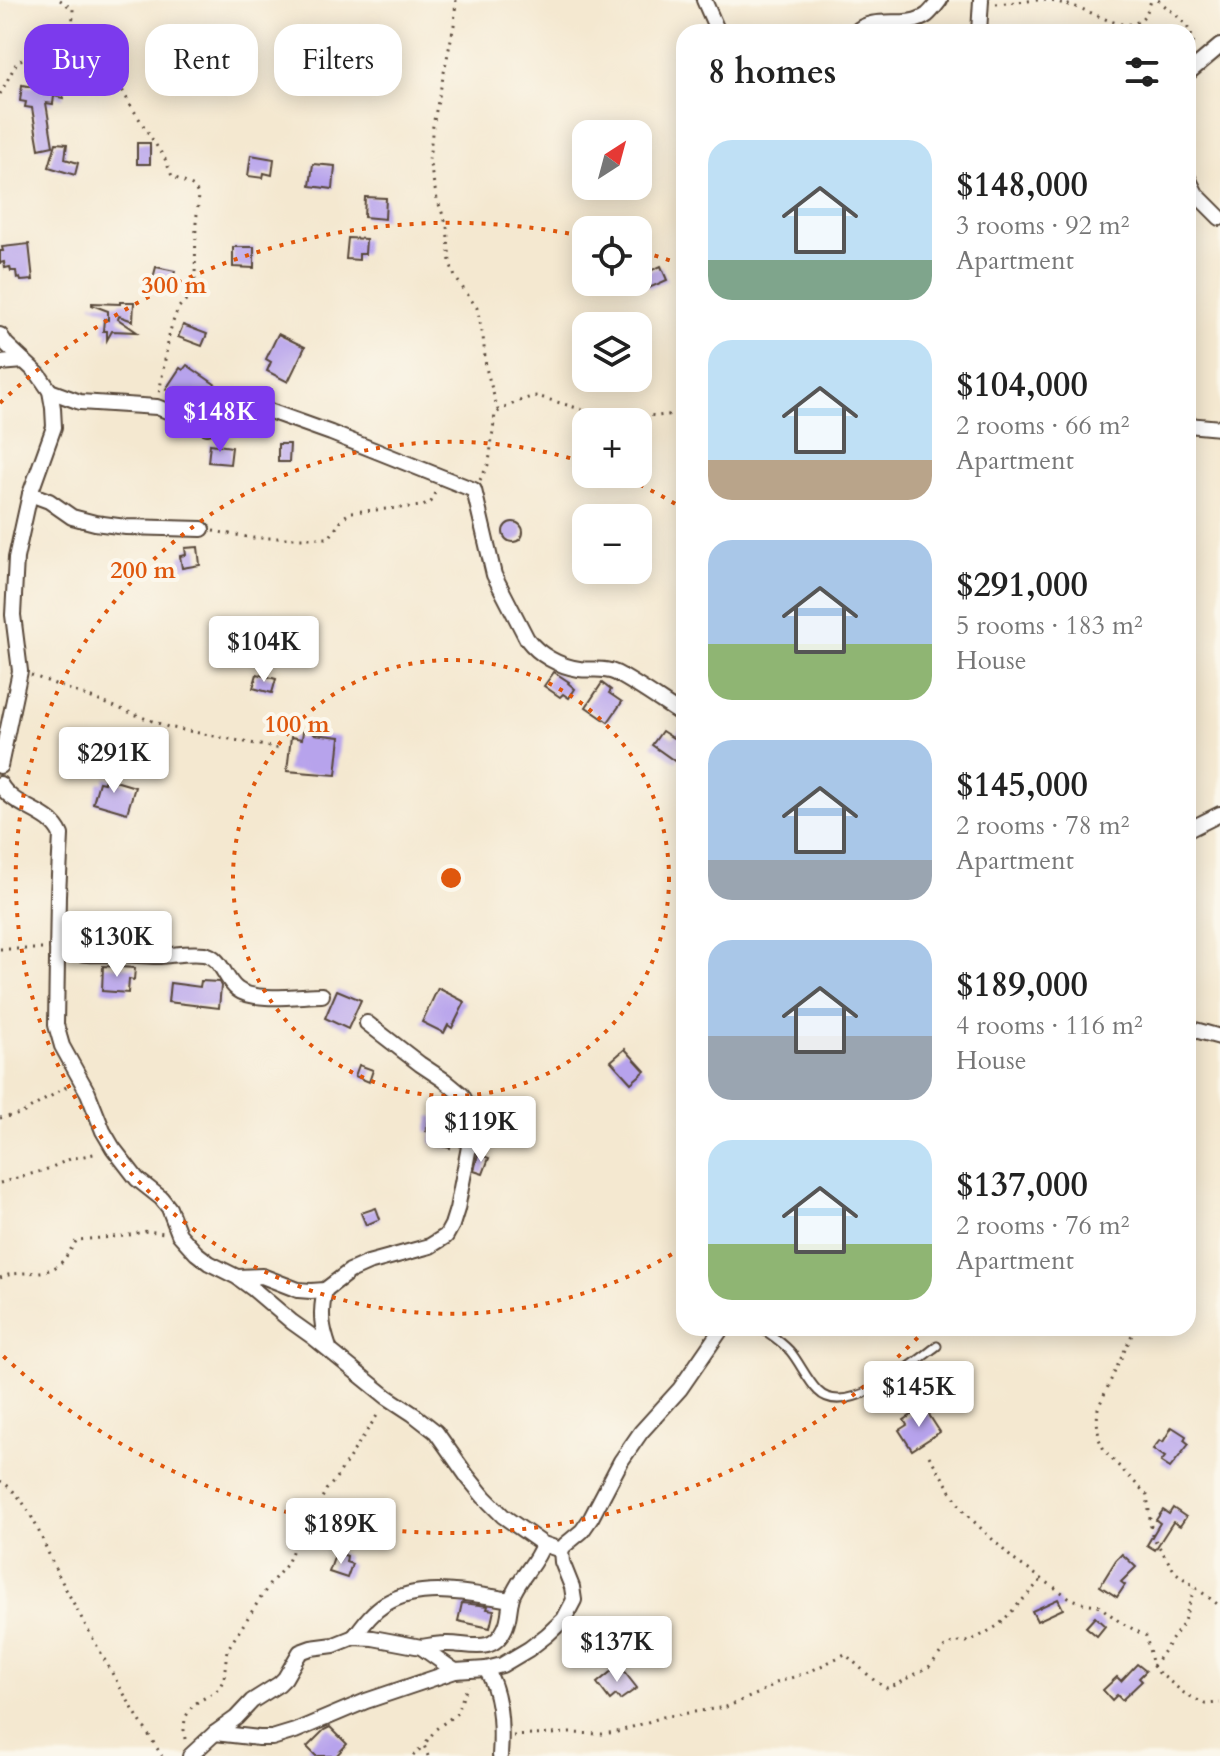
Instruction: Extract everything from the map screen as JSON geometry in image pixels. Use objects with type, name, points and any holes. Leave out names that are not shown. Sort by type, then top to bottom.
[{"type":"street","points":[[704,0],[714,24]]},
{"type":"street","points":[[866,24],[916,20],[925,17],[940,0]]},
{"type":"street","points":[[980,24],[981,0]]},
{"type":"street","points":[[1196,66],[1220,46]]},
{"type":"street","points":[[1196,194],[1220,218]]},
{"type":"street","points":[[0,335],[39,375],[50,391],[54,427],[30,494],[20,537],[14,577],[13,615],[20,671],[0,766]]},
{"type":"street","points":[[0,363],[24,361]]},
{"type":"street","points":[[50,391],[80,402],[157,407],[207,427],[248,409],[261,408],[474,490],[494,575],[533,647],[551,660],[580,669],[616,673],[676,711]]},
{"type":"street","points":[[1196,426],[1220,428]]},
{"type":"street","points":[[30,494],[49,501],[72,517],[95,523],[202,529]]},
{"type":"street","points":[[0,784],[11,797],[51,819],[61,835],[56,1025],[62,1046],[81,1078],[113,1148],[137,1179],[169,1208],[179,1234],[196,1253],[252,1288],[387,1397],[436,1432],[484,1497],[503,1516],[543,1544],[561,1550]]},
{"type":"street","points":[[1196,826],[1220,814]]},
{"type":"street","points":[[57,948],[91,955],[202,954],[211,956],[236,988],[247,994],[265,997],[322,995]]},
{"type":"street","points":[[237,1277],[262,1276],[298,1290],[325,1290],[350,1271],[368,1263],[430,1246],[446,1236],[452,1225],[473,1116],[462,1095],[367,1023]]},
{"type":"street","points":[[1196,1030],[1220,1037]]},
{"type":"street","points":[[325,1290],[321,1310],[322,1328],[330,1350]]},
{"type":"street","points":[[215,1733],[272,1738],[366,1701],[455,1671],[502,1665],[529,1649],[564,1619],[574,1600],[561,1550],[582,1531],[641,1432],[680,1389],[716,1336]]},
{"type":"street","points":[[354,1637],[421,1647],[444,1644],[483,1647],[492,1644],[507,1626],[511,1600],[543,1544]]},
{"type":"street","points":[[190,1756],[252,1701],[279,1684],[300,1652],[354,1637],[384,1604],[399,1597],[440,1591],[511,1600]]},
{"type":"street","points":[[421,1647],[455,1671]]},
{"type":"street","points":[[480,1669],[493,1679],[501,1736],[500,1756]]},
{"type":"lane","points":[[771,1336],[790,1351],[819,1393],[838,1399],[856,1396],[882,1385],[937,1346]]},
{"type":"path","points":[[60,0],[73,9],[73,24]]},
{"type":"path","points":[[456,0],[429,160],[437,199],[447,226],[450,262],[455,277],[477,308],[486,368],[498,410]]},
{"type":"path","points":[[981,0],[992,4],[1038,0]]},
{"type":"path","points":[[1044,0],[1061,2],[1118,24]]},
{"type":"path","points":[[1126,24],[1143,18],[1151,0]]},
{"type":"path","points":[[1158,0],[1187,24]]},
{"type":"path","points":[[0,94],[17,62],[24,58]]},
{"type":"path","points":[[126,96],[172,176],[194,187],[199,196],[195,278],[192,291],[179,307],[170,331],[157,407]]},
{"type":"path","points":[[474,490],[489,463],[495,414],[527,398],[537,396],[597,414],[676,414]]},
{"type":"path","points":[[202,529],[253,538],[329,538],[351,512],[423,506],[431,502],[441,476]]},
{"type":"path","points":[[20,671],[168,727],[281,749]]},
{"type":"path","points":[[0,949],[57,948]]},
{"type":"path","points":[[0,1118],[21,1114],[81,1078]]},
{"type":"path","points":[[0,1183],[113,1148]]},
{"type":"path","points":[[0,1278],[9,1273],[57,1266],[77,1240],[147,1231],[179,1234]]},
{"type":"path","points":[[1131,1336],[1098,1408],[1099,1439],[1105,1452],[1147,1495],[1152,1535],[1175,1572],[1220,1606]]},
{"type":"path","points":[[190,1756],[184,1730],[185,1718],[193,1705],[219,1689],[224,1678],[227,1650],[269,1585],[287,1564],[298,1537],[326,1490],[387,1397]]},
{"type":"path","points":[[929,1456],[964,1512],[1014,1560],[1070,1598],[1098,1605],[1146,1636],[1153,1666],[1158,1672],[1184,1693],[1205,1704],[1220,1703]]},
{"type":"path","points":[[0,1481],[10,1486],[31,1516],[57,1573],[133,1711],[162,1756]]},
{"type":"path","points":[[501,1736],[602,1734],[663,1717],[726,1707],[845,1654],[887,1688],[930,1666],[945,1647],[954,1642],[966,1642],[999,1625],[1042,1579]]},
{"type":"path","points":[[1153,1666],[1183,1624],[1195,1588]]},
{"type":"path","points":[[413,1756],[436,1729],[456,1714],[480,1669]]},
{"type":"path","points":[[424,1745],[428,1756]]},
{"type":"building","points":[[22,85],[24,96],[54,96],[53,104],[46,103],[53,146],[39,149],[32,108],[25,107],[26,102],[20,101]]},
{"type":"building","points":[[56,143],[67,144],[65,159],[78,163],[75,175],[49,167]]},
{"type":"building","points":[[137,143],[150,143],[150,164],[137,164]]},
{"type":"building","points":[[251,155],[274,159],[272,175],[264,173],[263,178],[248,176]]},
{"type":"building","points":[[313,164],[335,166],[333,189],[310,186]]},
{"type":"building","points":[[365,197],[386,198],[385,219],[364,217]]},
{"type":"building","points":[[348,238],[366,239],[365,254],[359,254],[359,260],[346,259]]},
{"type":"building","points":[[29,244],[33,280],[21,281],[17,279],[16,271],[5,268],[4,262],[0,263],[0,251],[3,251],[2,247]]},
{"type":"building","points":[[233,247],[254,247],[254,268],[233,267]]},
{"type":"building","points":[[661,266],[667,280],[652,287],[652,270]]},
{"type":"building","points":[[156,267],[175,271],[171,288],[152,282]]},
{"type":"building","points":[[134,302],[133,321],[119,316],[118,319],[137,332],[112,331],[107,340],[107,331],[103,331],[108,311],[92,303]]},
{"type":"building","points":[[183,325],[207,334],[202,346],[178,337]]},
{"type":"building","points":[[278,334],[305,347],[288,382],[267,371],[271,362],[266,359]]},
{"type":"building","points":[[187,365],[216,385],[212,390],[222,397],[210,416],[166,389],[180,368],[183,370]]},
{"type":"building","points":[[210,444],[232,447],[230,464],[208,462]]},
{"type":"building","points":[[278,444],[290,444],[289,462],[278,462]]},
{"type":"building","points":[[513,522],[520,525],[523,532],[520,539],[513,542],[506,539],[503,532],[506,525]]},
{"type":"building","points":[[198,547],[200,565],[182,568],[180,556],[186,555],[185,548]]},
{"type":"building","points":[[554,672],[575,689],[569,698],[563,694],[560,697],[544,686]]},
{"type":"building","points":[[257,674],[276,679],[272,693],[253,688]]},
{"type":"building","points":[[602,683],[611,690],[609,693],[622,702],[608,722],[586,707]]},
{"type":"building","points":[[303,731],[340,737],[336,775],[287,771],[291,737],[302,739]]},
{"type":"building","points":[[662,731],[673,738],[676,734],[676,762],[652,745]]},
{"type":"building","points":[[105,778],[135,787],[127,813],[93,803],[99,782],[104,783]]},
{"type":"building","points":[[103,966],[135,968],[134,980],[129,979],[128,993],[102,991]]},
{"type":"building","points":[[201,981],[219,982],[219,1008],[168,1002],[170,983],[200,987]]},
{"type":"building","points":[[438,988],[465,1002],[452,1028],[448,1025],[444,1033],[422,1022]]},
{"type":"building","points":[[337,990],[361,1000],[348,1029],[325,1018]]},
{"type":"building","points":[[625,1049],[645,1071],[631,1083],[611,1061]]},
{"type":"building","points":[[359,1065],[373,1070],[369,1082],[355,1076]]},
{"type":"building","points":[[430,1116],[462,1124],[458,1143],[451,1141],[450,1148],[430,1143],[433,1133],[426,1131]]},
{"type":"building","points":[[478,1154],[489,1158],[483,1174],[474,1171]]},
{"type":"building","points":[[376,1208],[380,1219],[366,1225],[361,1213]]},
{"type":"building","points":[[924,1407],[940,1432],[912,1450],[899,1430],[907,1425],[904,1420]]},
{"type":"building","points":[[1172,1427],[1186,1436],[1184,1440],[1189,1444],[1170,1468],[1161,1462],[1165,1457],[1153,1449],[1160,1440],[1163,1442]]},
{"type":"building","points":[[1173,1508],[1186,1517],[1180,1526],[1173,1522],[1155,1550],[1147,1545],[1160,1523],[1156,1520],[1163,1510],[1169,1514]]},
{"type":"building","points":[[336,1552],[347,1556],[346,1562],[352,1564],[347,1578],[329,1572]]},
{"type":"building","points":[[1122,1554],[1136,1567],[1121,1582],[1125,1585],[1117,1597],[1100,1586]]},
{"type":"building","points":[[1058,1599],[1063,1609],[1037,1621],[1032,1611]]},
{"type":"building","points":[[462,1603],[488,1606],[487,1609],[494,1610],[490,1628],[458,1621]]},
{"type":"building","points":[[1095,1617],[1105,1626],[1097,1636],[1086,1627]]},
{"type":"building","points":[[1137,1664],[1146,1671],[1139,1678],[1142,1681],[1122,1700],[1117,1695],[1112,1700],[1103,1690],[1117,1677],[1121,1681]]},
{"type":"building","points":[[619,1665],[637,1688],[620,1700],[616,1695],[610,1700],[597,1683]]},
{"type":"building","points":[[330,1727],[347,1744],[336,1756],[316,1756],[307,1747]]}]
